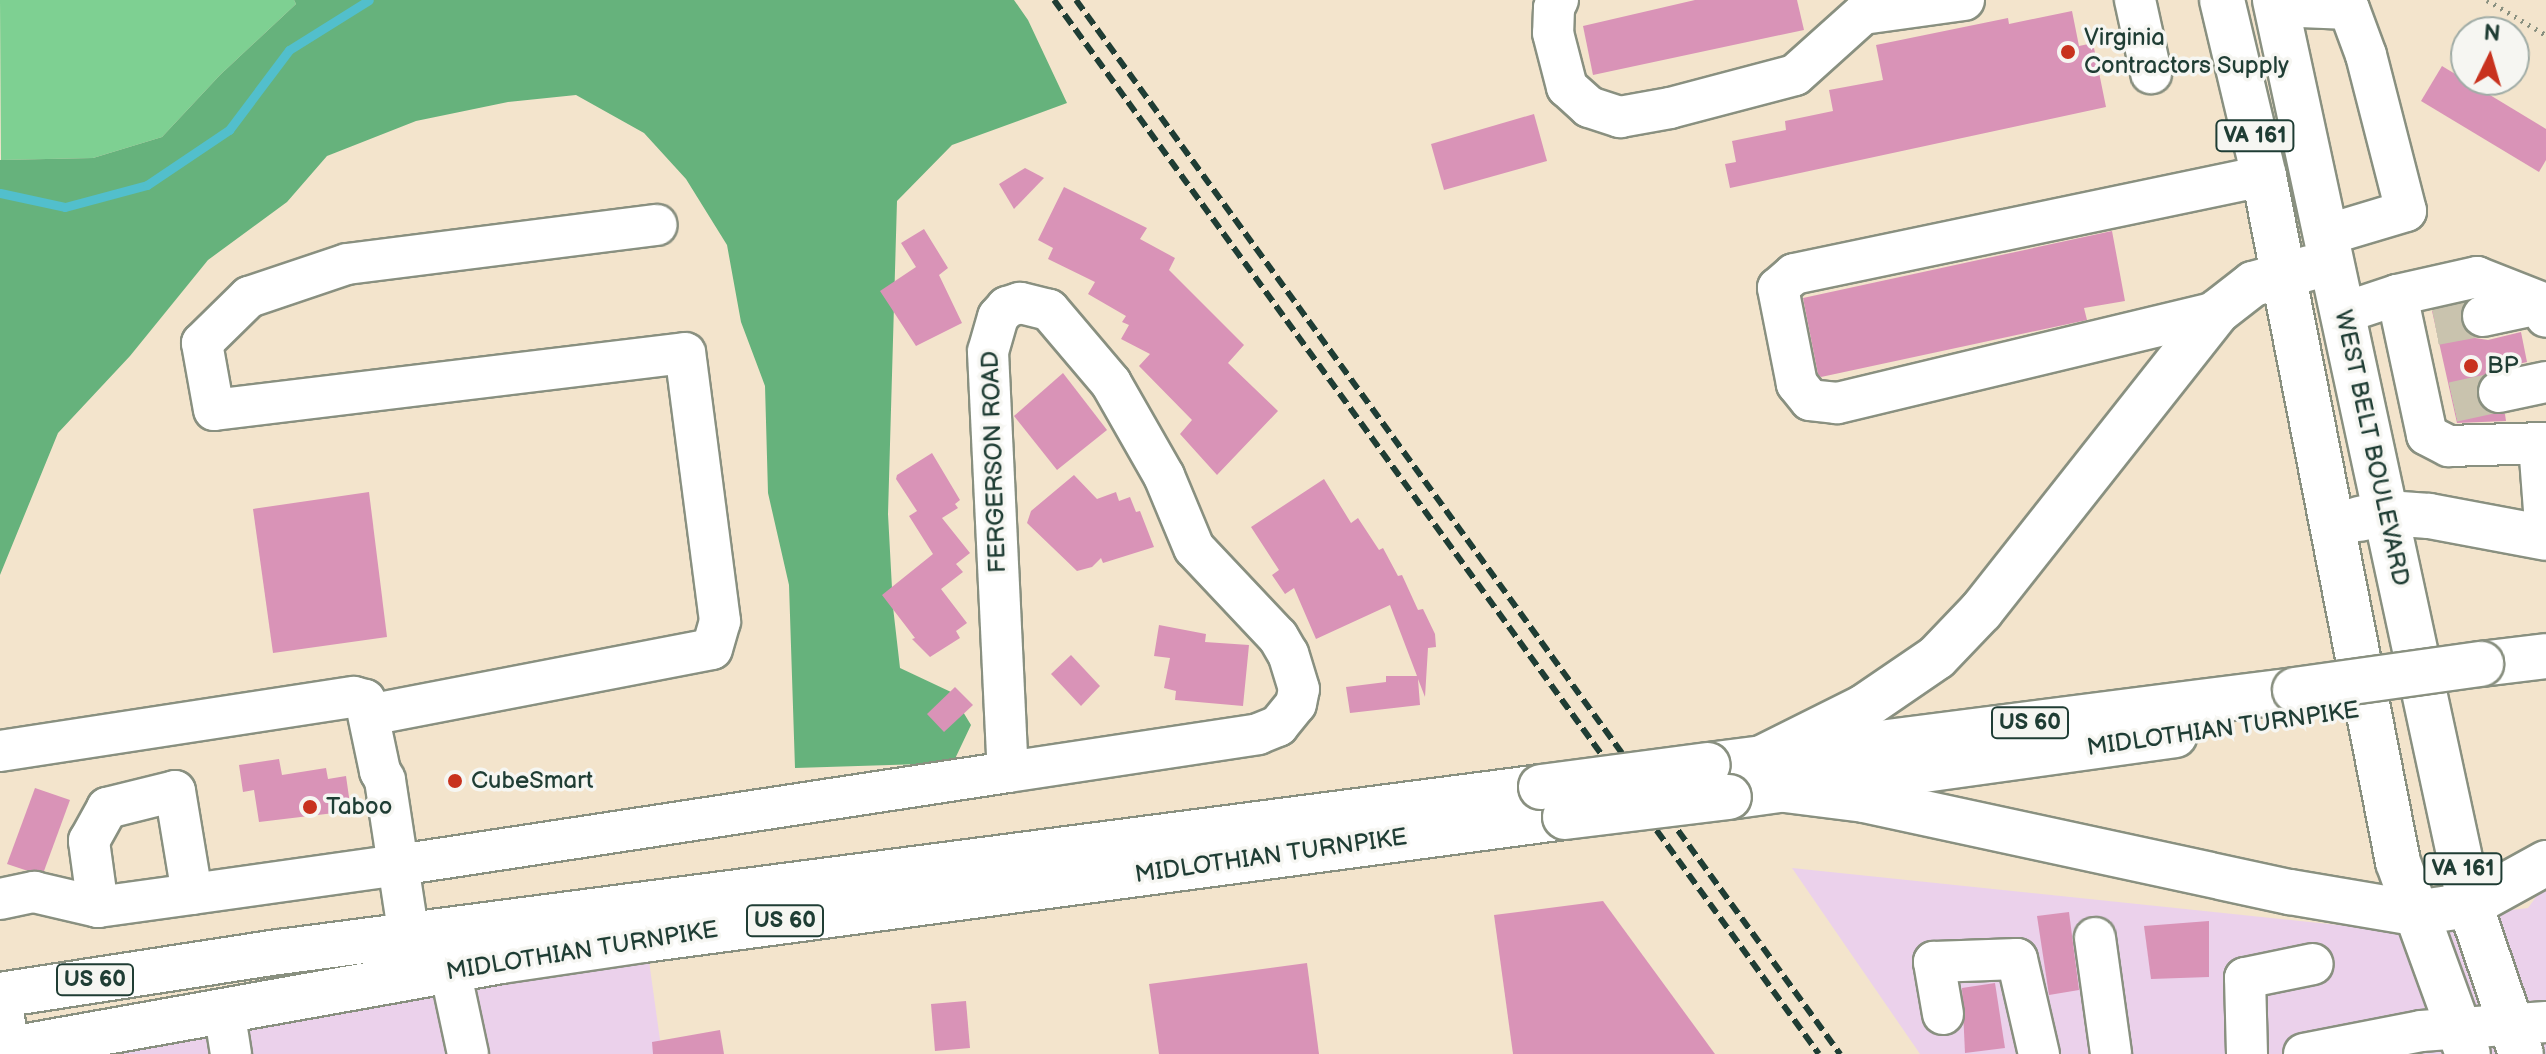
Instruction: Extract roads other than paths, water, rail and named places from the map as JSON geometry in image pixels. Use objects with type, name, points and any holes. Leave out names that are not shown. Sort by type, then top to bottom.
[{"type":"main road","name":"VA 161","points":[[2222,0],[2264,176],[2398,862],[2463,1041]]},
{"type":"main road","name":"VA 161","points":[[2276,3],[2326,238]]},
{"type":"main road","points":[[1774,773],[1937,657],[1981,611],[2217,312],[2253,284],[2283,274],[2326,238]]},
{"type":"main road","name":"WEST BELT BOULEVARD","points":[[2326,238],[2470,905]]},
{"type":"main road","points":[[2331,526],[2387,513],[2429,516],[2546,538]]},
{"type":"main road","name":"MIDLOTHIAN TURNPIKE","points":[[0,995],[189,965],[425,961],[643,940],[1553,802],[2484,679],[2546,656]]},
{"type":"main road","name":"MIDLOTHIAN TURNPIKE","points":[[2484,679],[2546,686]]},
{"type":"main road","points":[[1774,773],[1864,800],[2290,892],[2414,913],[2470,905],[2542,866]]},
{"type":"main road","points":[[2518,1023],[2508,918],[2518,896],[2542,866]]},
{"type":"main road","name":"VA 161","points":[[2470,905],[2518,1023]]},
{"type":"main road","name":"MIDLOTHIAN TURNPIKE","points":[[6,1051],[127,1040],[224,1010],[425,961]]},
{"type":"street","points":[[1558,0],[1554,8],[1553,33],[1567,87],[1589,107],[1620,117],[1670,108],[1795,75],[1863,14],[1964,0]]},
{"type":"street","points":[[2135,0],[2151,73]]},
{"type":"street","points":[[2276,3],[2349,9],[2366,55],[2406,211],[2326,238]]},
{"type":"street","points":[[2217,312],[1837,403],[1810,400],[1797,384],[1778,288],[1794,274],[2264,176]]},
{"type":"street","points":[[369,715],[712,649],[720,621],[685,353],[214,410],[202,343],[249,297],[347,264],[657,225]]},
{"type":"street","points":[[2343,313],[2412,318],[2477,277],[2544,310]]},
{"type":"street","name":"FERGERSON ROAD","points":[[98,907],[399,865],[1258,734],[1278,726],[1290,715],[1299,689],[1294,664],[1278,637],[1194,548],[1164,476],[1111,383],[1049,310],[1020,303],[1007,307],[998,317],[988,352],[1008,772]]},
{"type":"street","points":[[2483,316],[2544,310]]},
{"type":"street","points":[[2412,318],[2430,398],[2427,435],[2449,446],[2543,444],[2546,538]]},
{"type":"street","points":[[2499,392],[2546,382]]},
{"type":"street","points":[[2361,395],[2430,398]]},
{"type":"street","points":[[0,751],[354,697],[365,700],[380,771],[385,780],[399,865],[425,961],[468,1054]]},
{"type":"street","points":[[0,899],[34,892],[98,907],[89,841],[107,808],[175,791],[192,894]]},
{"type":"street","points":[[2095,938],[2111,1054]]},
{"type":"street","points":[[1943,1014],[1934,962],[2017,959],[2039,1054]]},
{"type":"street","points":[[2247,1054],[2245,978],[2313,964]]},
{"type":"street","points":[[0,995],[6,1051]]},
{"type":"street","points":[[224,1010],[231,1054]]},
{"type":"street","points":[[2304,1054],[2463,1041],[2518,1023]]},
{"type":"waterway","points":[[0,193],[65,207],[147,185],[229,130],[289,50],[369,0]]},
{"type":"tunnel","points":[[2435,325],[2483,316]]},
{"type":"tunnel","points":[[2453,402],[2499,392]]},
{"type":"railway","points":[[1054,0],[1819,1054]]},
{"type":"railway","points":[[1076,0],[1840,1054]]},
{"type":"place","name":"Virginia Contractors Supply","points":[[2068,52]]},
{"type":"place","name":"BP","points":[[2471,366]]},
{"type":"place","name":"CubeSmart","points":[[455,781]]},
{"type":"place","name":"Taboo","points":[[310,807]]}]
